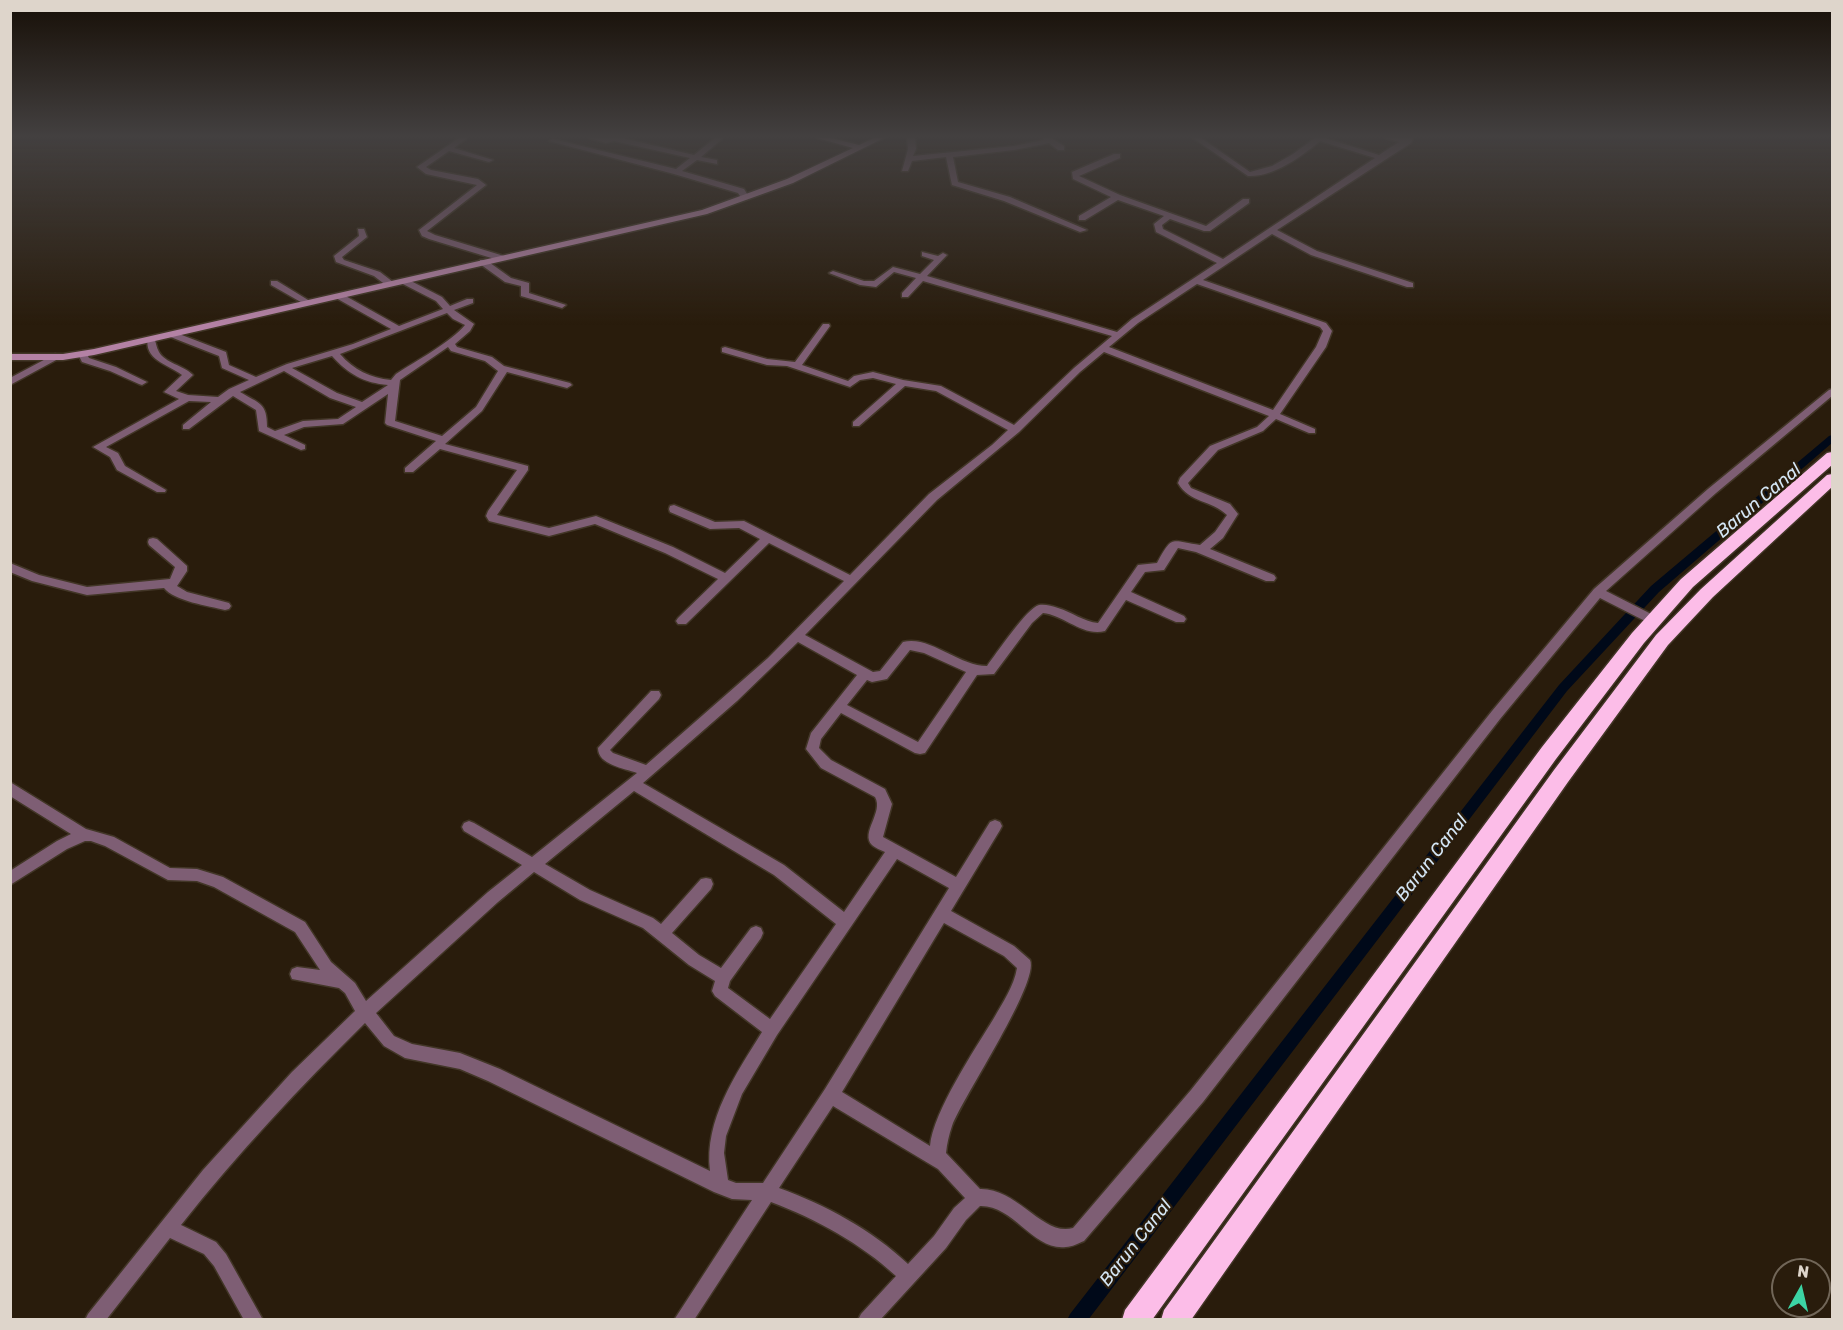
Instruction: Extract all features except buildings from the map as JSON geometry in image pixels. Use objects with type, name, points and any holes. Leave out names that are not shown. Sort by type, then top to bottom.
[{"type":"highway","points":[[1136,1320],[1647,618],[1833,457]]},
{"type":"highway","points":[[1174,1320],[1561,776],[1662,640],[1707,593],[1833,479]]},
{"type":"street","points":[[462,200],[426,227],[423,230],[425,234],[501,258]]},
{"type":"street","points":[[10,357],[55,357],[83,354],[704,212],[737,200]]},
{"type":"street","points":[[1010,200],[1083,230]]},
{"type":"street","points":[[1082,218],[1112,200]]},
{"type":"street","points":[[1125,200],[1207,229],[1246,201]]},
{"type":"street","points":[[94,1320],[243,1137],[365,1012],[471,916],[648,772],[797,636],[933,497],[1016,430],[1077,370],[1119,335],[1195,280],[1317,200]]},
{"type":"street","points":[[1169,216],[1158,224],[1159,230],[1222,262]]},
{"type":"street","points":[[1271,230],[1314,253],[1410,285]]},
{"type":"street","points":[[362,231],[363,237],[338,256],[340,262],[377,274],[390,284]]},
{"type":"street","points":[[905,295],[941,257],[925,254]]},
{"type":"street","points":[[483,262],[507,280],[526,285],[524,294],[562,305]]},
{"type":"street","points":[[833,273],[872,285],[879,283],[893,269],[1119,335]]},
{"type":"street","points":[[1195,280],[1323,325],[1328,331],[1321,347],[1275,415],[1260,429],[1214,448],[1185,478],[1183,483],[1187,490],[1226,507],[1233,514],[1213,541],[1203,549],[1198,549]]},
{"type":"street","points":[[275,435],[303,424],[339,422],[365,406],[393,385],[399,376],[467,329],[470,324],[456,317],[450,308],[439,299],[404,281]]},
{"type":"street","points":[[274,283],[309,303]]},
{"type":"street","points":[[339,296],[398,329]]},
{"type":"street","points":[[186,427],[232,391],[256,380],[285,368],[334,354],[470,301]]},
{"type":"street","points":[[797,366],[826,326]]},
{"type":"street","points":[[171,334],[223,354],[225,366],[256,380]]},
{"type":"street","points":[[151,339],[156,356],[188,375],[169,392],[187,398],[220,400]]},
{"type":"street","points":[[453,340],[451,346],[454,350],[491,360],[502,368],[567,385]]},
{"type":"street","points":[[1105,349],[1312,431]]},
{"type":"street","points":[[725,351],[767,362],[797,366],[850,384],[857,378],[873,375],[903,383],[938,388],[1016,430]]},
{"type":"street","points":[[83,354],[85,360],[142,382]]},
{"type":"street","points":[[334,354],[352,372],[370,380],[393,385]]},
{"type":"street","points":[[10,382],[55,357]]},
{"type":"street","points":[[285,368],[311,385],[342,400],[365,406]]},
{"type":"street","points":[[409,470],[483,404],[503,375],[502,368]]},
{"type":"street","points":[[856,424],[903,383]]},
{"type":"street","points":[[393,385],[390,423],[441,443],[525,468],[493,511],[490,516],[493,518],[549,532],[596,520],[669,550],[726,578]]},
{"type":"street","points":[[232,391],[255,404],[262,413],[262,429],[302,447]]},
{"type":"street","points":[[867,1320],[940,1242],[960,1214],[977,1197],[993,1197],[1053,1238],[1071,1239],[1078,1235],[1197,1096],[1496,715],[1603,594],[1642,551],[1833,392]]},
{"type":"street","points":[[160,490],[121,468],[114,455],[98,447],[187,398]]},
{"type":"street","points":[[675,509],[709,525],[740,524],[851,580]]},
{"type":"street","points":[[682,621],[768,538]]},
{"type":"street","points":[[153,542],[181,566],[181,571],[171,583],[170,588],[225,606]]},
{"type":"street","points":[[797,636],[872,677],[883,676],[908,645],[918,646],[974,670],[990,671],[1028,620],[1040,609],[1053,610],[1090,626],[1101,628],[1139,570],[1160,567],[1172,546],[1182,544],[1198,549],[1270,578]]},
{"type":"street","points":[[10,567],[36,578],[87,591],[171,583]]},
{"type":"street","points":[[1124,594],[1180,618]]},
{"type":"street","points":[[1603,594],[1647,618]]},
{"type":"street","points":[[838,706],[920,749],[974,670]]},
{"type":"street","points":[[866,674],[815,737],[812,749],[826,764],[880,793],[885,798],[886,805],[874,834],[876,840],[959,886]]},
{"type":"street","points":[[648,772],[608,757],[604,753],[604,748],[655,695]]},
{"type":"street","points":[[633,784],[779,870],[845,922]]},
{"type":"street","points":[[10,788],[84,835],[109,841],[168,874],[196,875],[218,882],[280,914],[305,932],[327,967],[350,988],[365,1012],[389,1041],[398,1046],[411,1052],[460,1060],[732,1191],[749,1194],[766,1192],[838,1225],[892,1259],[907,1275]]},
{"type":"street","points":[[683,1320],[831,1095],[995,826]]},
{"type":"street","points":[[469,827],[597,901],[648,923],[694,960],[723,978]]},
{"type":"street","points":[[10,879],[46,855],[84,835]]},
{"type":"street","points":[[720,1185],[716,1153],[721,1123],[744,1075],[894,851]]},
{"type":"street","points":[[662,934],[706,884]]},
{"type":"street","points":[[942,914],[1009,951],[1025,965],[1025,973],[1012,999],[947,1116],[938,1144],[938,1155],[977,1197]]},
{"type":"street","points":[[756,933],[723,978],[720,991],[772,1030]]},
{"type":"street","points":[[297,974],[343,981]]},
{"type":"street","points":[[831,1095],[945,1164]]},
{"type":"street","points":[[167,1228],[210,1248],[220,1260],[254,1320]]},
{"type":"waterway","name":"Barun Canal","points":[[1076,1320],[1563,688],[1655,589],[1832,438]]}]
